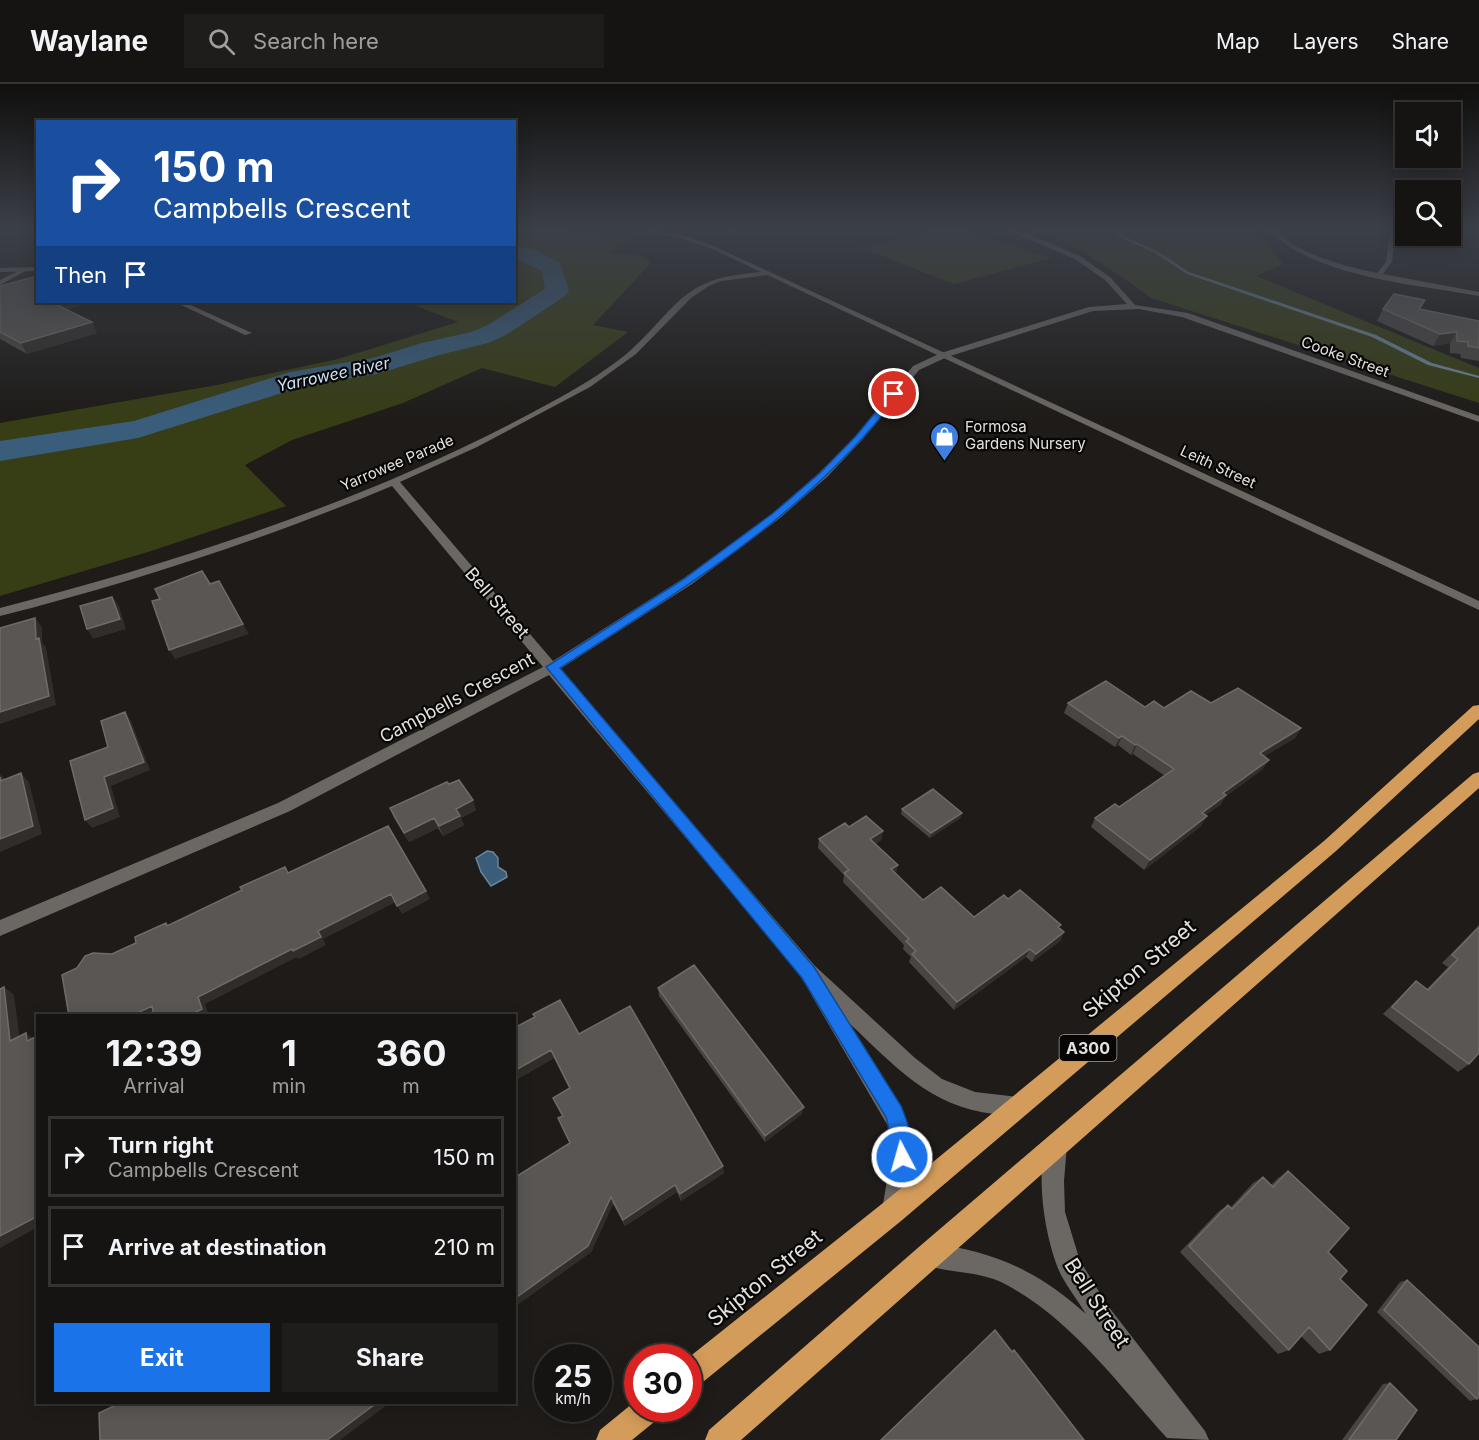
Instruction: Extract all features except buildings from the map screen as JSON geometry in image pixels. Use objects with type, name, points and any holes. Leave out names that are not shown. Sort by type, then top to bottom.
[{"type":"highway","name":"Skipton Street","points":[[702,1365],[892,1212],[1330,846],[1479,710]]},
{"type":"highway","name":"A300","points":[[719,1440],[1056,1144],[1479,778]]},
{"type":"highway","points":[[610,1440],[632,1422]]},
{"type":"street","name":"Yarrowee Parade","points":[[0,612],[187,559],[309,516],[478,445],[590,383],[633,352],[695,293]]},
{"type":"street","name":"Leith Street","points":[[812,293],[1479,606]]},
{"type":"street","points":[[1122,293],[1132,306]]},
{"type":"street","points":[[180,303],[248,333]]},
{"type":"street","name":"Campbells Crescent","points":[[0,928],[284,807],[412,743],[552,667],[688,581],[776,516],[823,475],[859,438],[914,370],[944,355],[1092,309],[1132,306]]},
{"type":"street","name":"Cooke Street","points":[[1132,306],[1185,315],[1479,419]]},
{"type":"street","name":"Bell Street","points":[[394,482],[808,972],[908,1065],[935,1086],[975,1102],[1018,1107]]},
{"type":"street","name":"Bell Street","points":[[808,972],[898,1123],[902,1157],[892,1212]]},
{"type":"street","name":"Bell Street","points":[[1056,1144],[1053,1181],[1054,1212],[1070,1267],[1100,1314],[1196,1440]]},
{"type":"street","name":"Bell Street","points":[[929,1255],[960,1258],[995,1268],[1021,1280],[1048,1298],[1097,1344],[1187,1440]]},
{"type":"green space","points":[[516,293],[623,293],[593,325],[628,332],[555,387],[482,368],[403,403],[292,440],[245,465],[286,506],[148,552],[0,596],[0,423],[217,385],[338,359],[458,322],[409,303],[516,303]]},
{"type":"green space","points":[[1144,293],[1298,293],[1479,368],[1479,403],[1151,298]]},
{"type":"water","points":[[487,851],[493,852],[498,858],[498,867],[506,872],[507,877],[491,886],[481,872],[476,858]]},
{"type":"waterway","name":"Yarrowee River","points":[[0,451],[138,429],[300,378],[377,366],[431,349],[479,338],[497,330],[553,293]]},
{"type":"waterway","points":[[1248,293],[1374,336],[1430,364],[1479,377]]},
{"type":"place","name":"Formosa Gardens Nursery","points":[[944,462]]},
{"type":"route","points":[[894,394],[859,438],[823,475],[776,516],[688,581],[552,667],[808,972],[895,1113],[900,1131],[902,1157]]}]
